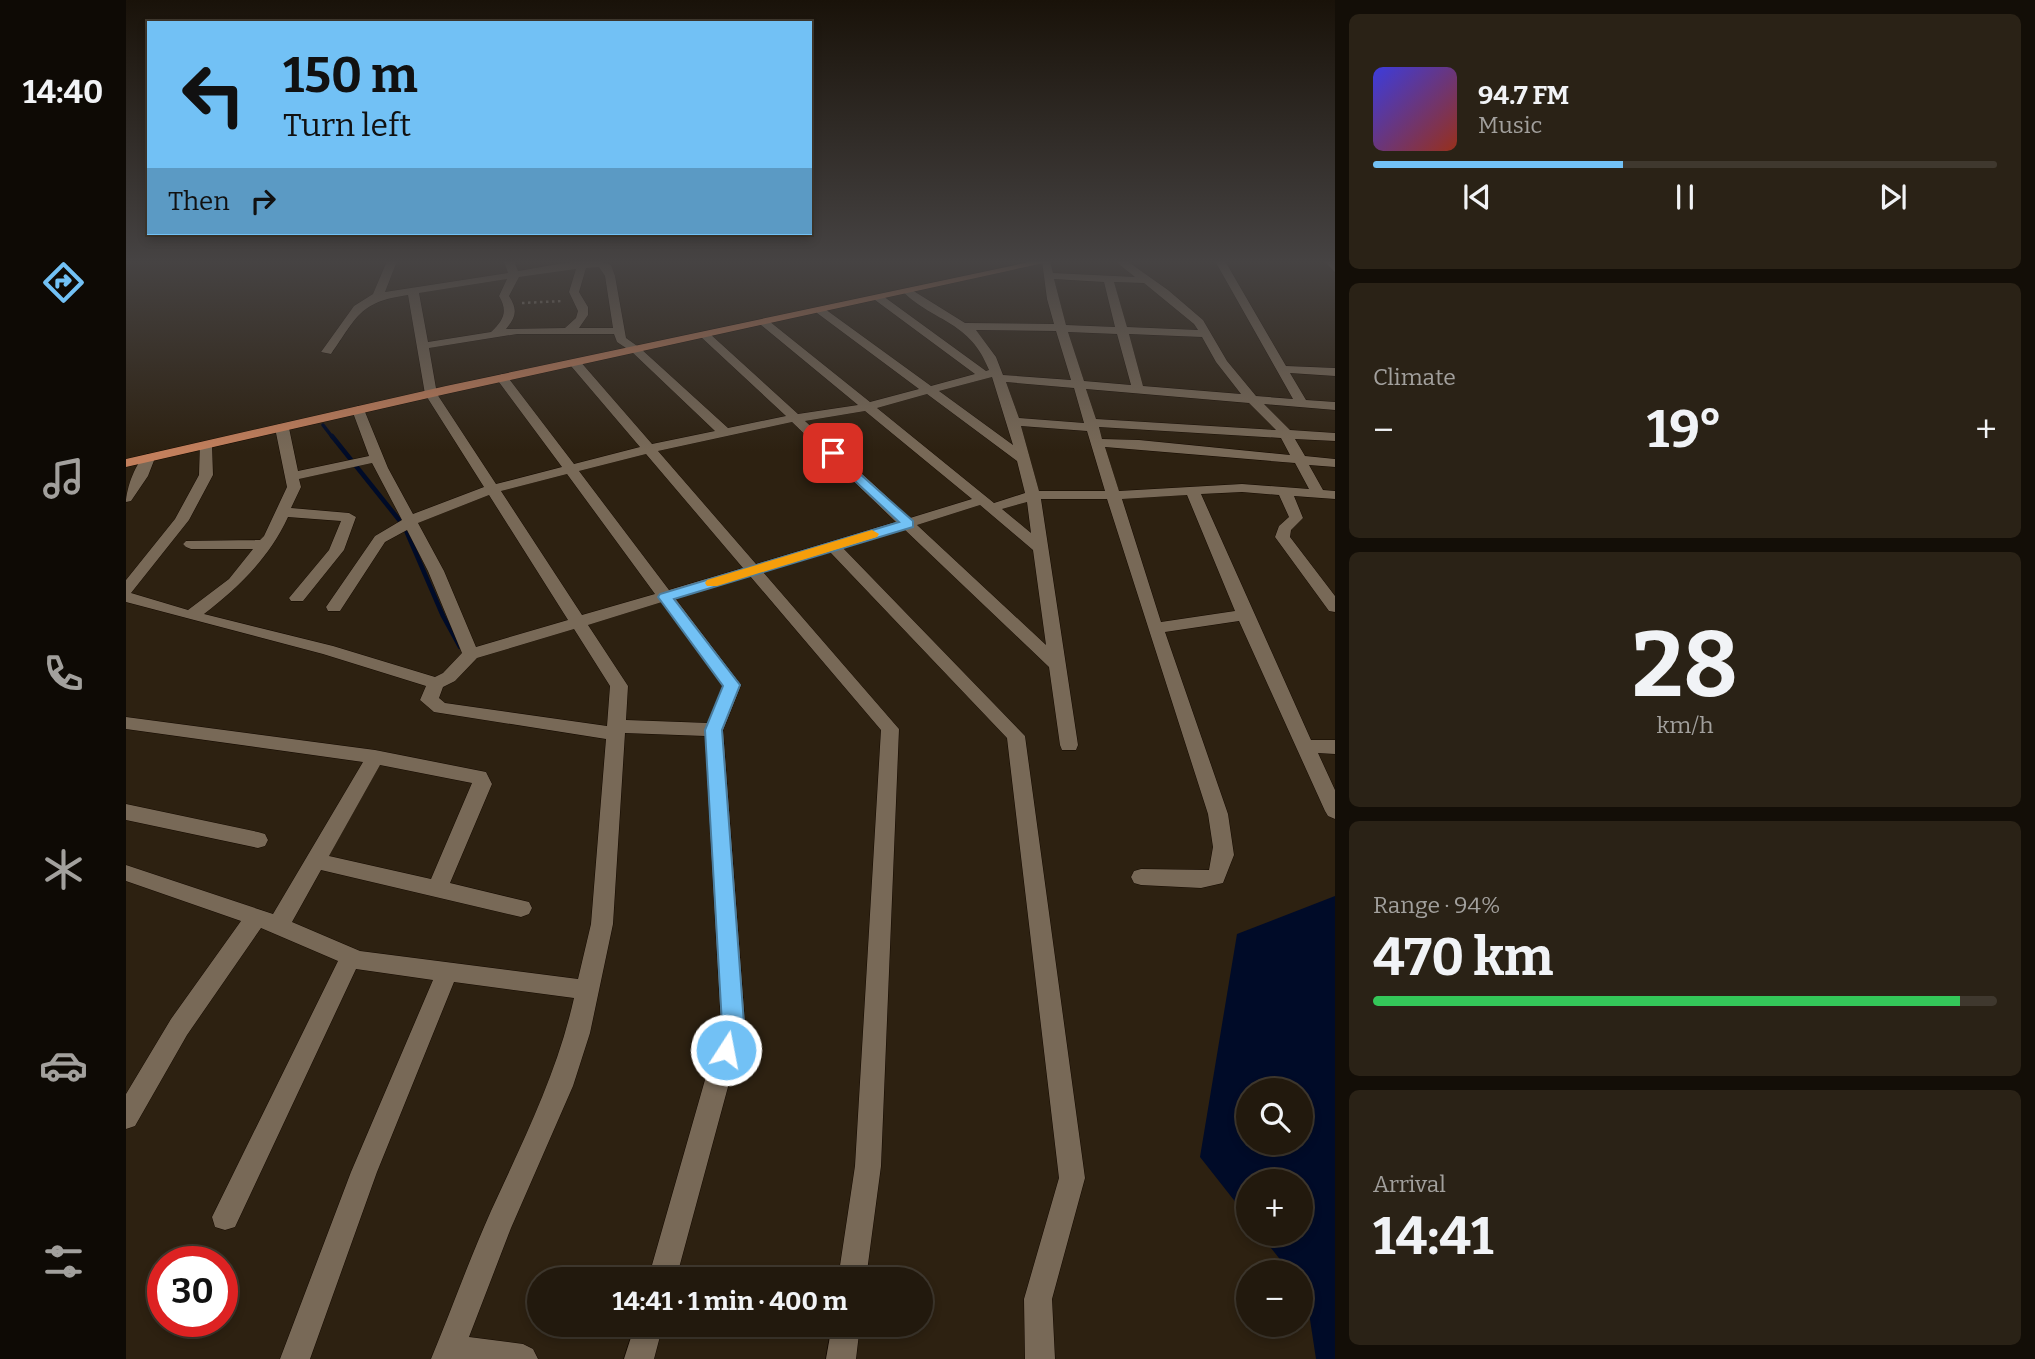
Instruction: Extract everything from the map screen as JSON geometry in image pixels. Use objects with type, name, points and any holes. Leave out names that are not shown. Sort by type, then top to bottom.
[{"type":"main road","points":[[126,463],[502,378],[758,324]]},
{"type":"street","points":[[327,352],[346,324]]},
{"type":"street","points":[[418,324],[431,394],[619,686],[602,924],[587,990],[561,1086],[499,1224],[448,1354],[523,1359]]},
{"type":"street","points":[[495,334],[504,324]]},
{"type":"street","points":[[570,329],[576,324]]},
{"type":"street","points":[[617,324],[621,340],[636,350],[725,433]]},
{"type":"street","points":[[767,324],[1041,549]]},
{"type":"street","points":[[839,324],[1022,458]]},
{"type":"street","points":[[918,324],[993,376]]},
{"type":"street","points":[[1060,324],[1112,495],[1218,814],[1224,846],[1224,867],[1216,877],[1200,880],[1141,877]]},
{"type":"street","points":[[1123,324],[1138,389]]},
{"type":"street","points":[[1200,324],[1222,362],[1251,399],[1286,434],[1318,493]]},
{"type":"street","points":[[1256,324],[1302,404]]},
{"type":"street","points":[[961,326],[1206,334]]},
{"type":"street","points":[[961,326],[972,332],[990,357],[993,376],[1013,422],[1033,495],[1069,746]]},
{"type":"street","points":[[421,346],[495,334],[570,329],[586,332],[618,331]]},
{"type":"street","points":[[705,335],[1058,666]]},
{"type":"street","points":[[575,363],[890,729],[868,1166],[854,1267]]},
{"type":"street","points":[[1282,369],[1335,372]]},
{"type":"street","points":[[297,598],[323,568],[361,538],[493,489],[725,433],[867,406],[993,376],[1335,406]]},
{"type":"street","points":[[502,378],[732,685],[714,730],[733,1024],[665,1267]]},
{"type":"street","points":[[358,410],[370,459],[410,520],[436,570],[471,654]]},
{"type":"street","points":[[1013,422],[1335,437]]},
{"type":"street","points":[[191,616],[235,582],[265,545],[283,512],[294,487],[282,428]]},
{"type":"street","points":[[1096,443],[1139,444],[1335,463]]},
{"type":"street","points":[[126,590],[182,520],[206,474],[205,445]]},
{"type":"street","points":[[126,498],[141,476],[148,458]]},
{"type":"street","points":[[292,476],[370,459]]},
{"type":"street","points":[[126,597],[327,650],[436,683],[449,677],[471,654],[833,546],[987,504],[1033,495],[1112,495],[1242,488],[1335,495]]},
{"type":"street","points":[[1192,490],[1245,615],[1335,811]]},
{"type":"street","points":[[1284,492],[1296,518],[1284,529],[1282,537],[1335,607]]},
{"type":"street","points":[[283,512],[345,515],[349,517],[349,522],[361,538]]},
{"type":"street","points":[[334,607],[361,538]]},
{"type":"street","points":[[191,544],[265,545]]},
{"type":"street","points":[[833,546],[1016,736],[1072,1178],[1038,1299],[1040,1359]]},
{"type":"street","points":[[1155,628],[1245,615]]},
{"type":"street","points":[[436,683],[429,700],[440,708],[616,730],[714,730]]},
{"type":"street","points":[[126,723],[375,757],[482,778],[482,784],[437,889]]},
{"type":"street","points":[[1305,746],[1335,747]]},
{"type":"street","points":[[278,926],[375,757]]},
{"type":"street","points":[[126,812],[258,839]]},
{"type":"street","points":[[315,861],[520,908]]},
{"type":"street","points":[[126,873],[256,917],[351,957],[447,973],[587,990]]},
{"type":"street","points":[[126,1117],[179,1027],[256,917]]},
{"type":"street","points":[[225,1217],[351,957]]},
{"type":"street","points":[[295,1359],[364,1172],[447,973]]},
{"type":"street","points":[[639,1359],[645,1337]]},
{"type":"street","points":[[841,1359],[844,1337]]},
{"type":"water","points":[[1335,896],[1335,1359],[1316,1359],[1313,1337],[1313,1260],[1281,1260],[1269,1246],[1313,1246],[1313,1169],[1236,1169],[1236,1203],[1200,1157],[1237,934]]},
{"type":"waterway","points":[[323,425],[333,438]]},
{"type":"waterway","points":[[332,436],[400,521]]},
{"type":"waterway","points":[[405,528],[443,616],[460,647]]},
{"type":"slow traffic","points":[[712,583],[872,534]]},
{"type":"route","points":[[726,1050],[733,1024],[714,730],[732,685],[665,597],[909,524],[833,453]]}]
